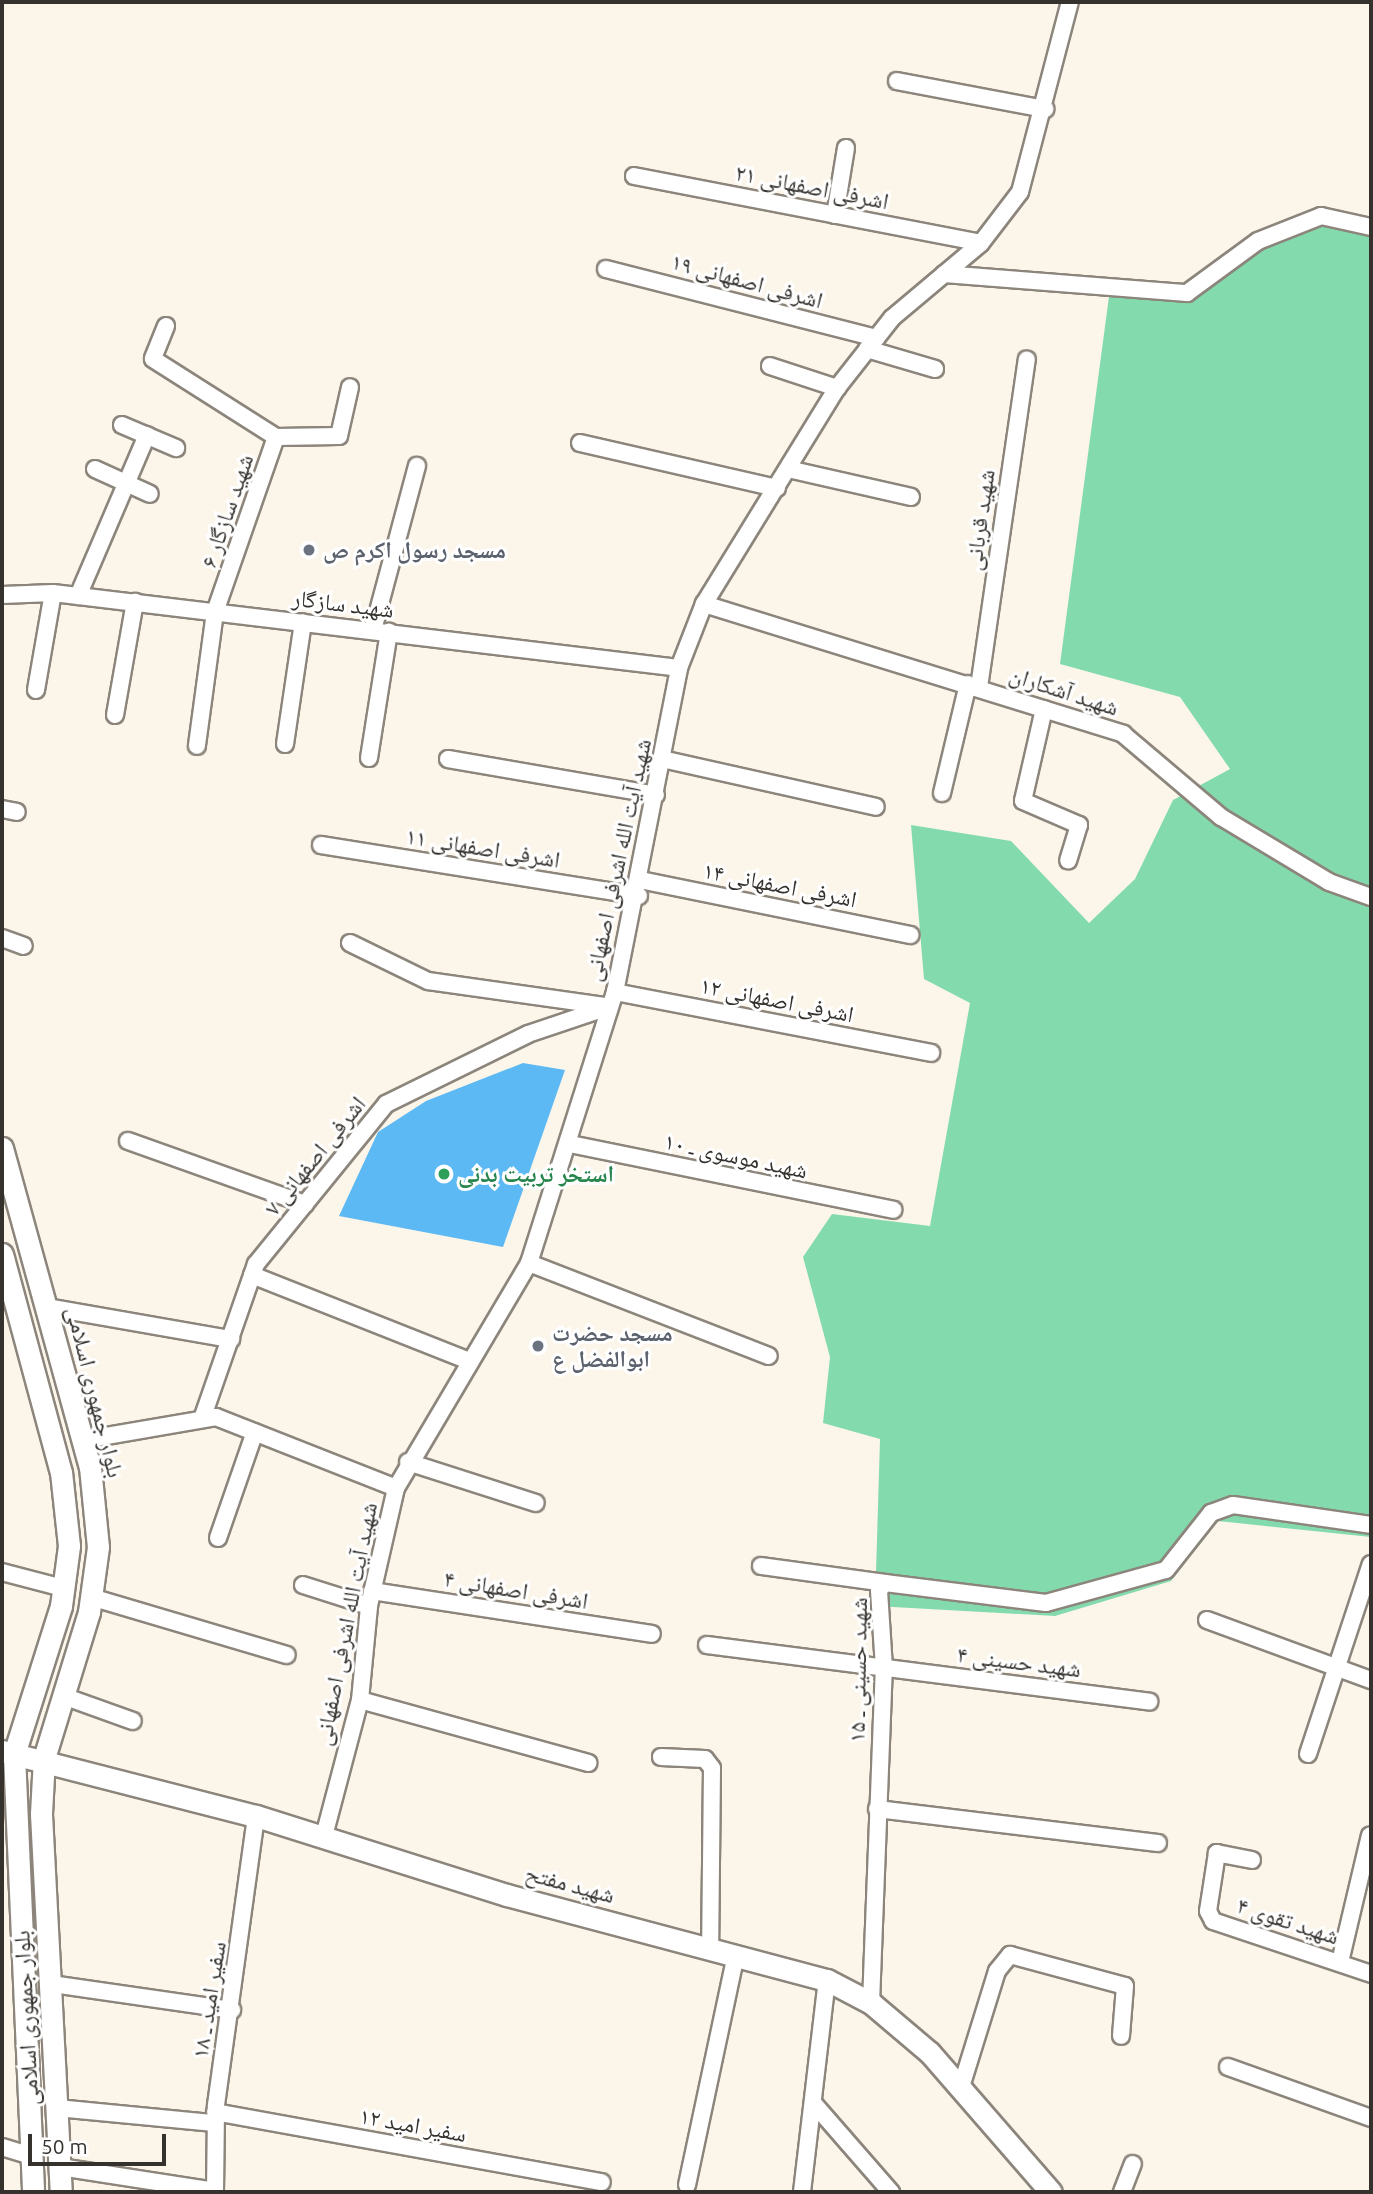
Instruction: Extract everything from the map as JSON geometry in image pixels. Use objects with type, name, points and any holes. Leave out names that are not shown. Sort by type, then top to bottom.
[{"type":"main road","name":"بلوار جمهوری اسلامی","points":[[2,1148],[83,1440],[99,1547],[91,1597],[44,1758],[41,1814],[61,2192]]},
{"type":"main road","name":"بلوار جمهوری اسلامی","points":[[2,1254],[5,1278],[31,1356],[61,1472],[69,1546],[63,1588],[9,1744],[33,2192]]},
{"type":"main road","points":[[31,1356],[59,1349]]},
{"type":"main road","name":"شهید مفتح","points":[[9,1744],[44,1758],[324,1836],[508,1895],[827,1980],[871,2003],[962,2084],[1051,2192]]},
{"type":"street","name":"شهید آیت الله اشرفی اصفهانی","points":[[324,1836],[360,1700],[371,1598],[396,1488],[408,1462],[529,1263],[570,1144],[612,1000],[639,888],[680,668],[704,604],[837,388],[872,344],[944,274],[981,243],[1020,192],[1045,109],[1070,2]]},
{"type":"street","points":[[897,81],[1045,109]]},
{"type":"street","points":[[835,215],[846,148]]},
{"type":"street","name":"اشرفی اصفهانی ۲۱","points":[[634,176],[981,243]]},
{"type":"street","points":[[944,274],[1187,293],[1258,241],[1321,216],[1371,227]]},
{"type":"street","name":"اشرفی اصفهانی ۱۹","points":[[606,268],[872,344],[935,369]]},
{"type":"street","name":"شهید سازگار ۶","points":[[166,326],[153,359],[276,438],[215,612],[197,746]]},
{"type":"street","name":"شهید قربانی","points":[[942,793],[974,685],[1027,359]]},
{"type":"street","points":[[770,366],[837,388]]},
{"type":"street","points":[[276,438],[339,436],[350,387]]},
{"type":"street","points":[[122,425],[176,448]]},
{"type":"street","points":[[78,596],[147,435]]},
{"type":"street","points":[[580,443],[776,488]]},
{"type":"street","points":[[369,758],[381,631],[417,466]]},
{"type":"street","points":[[95,469],[150,494]]},
{"type":"street","points":[[788,469],[911,496]]},
{"type":"street","points":[[36,690],[53,593]]},
{"type":"street","name":"شهید سازگار","points":[[2,595],[53,593],[680,668]]},
{"type":"street","points":[[115,715],[135,603]]},
{"type":"street","name":"شهید آشکاران","points":[[704,604],[974,685],[1123,734],[1221,817],[1329,882],[1371,897]]},
{"type":"street","points":[[285,744],[303,622]]},
{"type":"street","points":[[1044,709],[1023,802],[1079,825],[1068,860]]},
{"type":"street","points":[[448,760],[656,794]]},
{"type":"street","points":[[662,760],[876,807]]},
{"type":"street","name":"اشرفی اصفهانی ۱۱","points":[[321,845],[639,888]]},
{"type":"street","name":"اشرفی اصفهانی ۱۴","points":[[639,888],[910,934]]},
{"type":"street","points":[[2,938],[24,946]]},
{"type":"street","name":"اشرفی اصفهانی ۱۲","points":[[350,943],[428,981],[612,1000],[931,1053]]},
{"type":"street","name":"اشرفی اصفهانی ۷","points":[[209,1418],[231,1339],[253,1275],[305,1204],[386,1104],[528,1034],[612,1000]]},
{"type":"street","points":[[128,1141],[305,1204]]},
{"type":"street","name":"شهید موسوی ـ ۱۰","points":[[570,1144],[893,1210]]},
{"type":"street","points":[[529,1263],[769,1356]]},
{"type":"street","points":[[253,1275],[469,1361]]},
{"type":"street","points":[[47,1307],[231,1339]]},
{"type":"street","points":[[83,1440],[209,1418],[255,1432],[396,1488]]},
{"type":"street","points":[[218,1538],[255,1432]]},
{"type":"street","points":[[408,1462],[536,1503]]},
{"type":"street","name":"شهید حسینی ـ ۱۵","points":[[871,2003],[884,1668],[879,1590],[885,1583],[1046,1603],[1166,1570],[1210,1513],[1233,1504],[1371,1525]]},
{"type":"street","points":[[761,1566],[885,1583]]},
{"type":"street","points":[[1308,1754],[1370,1570]]},
{"type":"street","points":[[2,1572],[63,1588]]},
{"type":"street","name":"اشرفی اصفهانی ۴","points":[[303,1586],[371,1598],[652,1634]]},
{"type":"street","points":[[91,1597],[287,1655]]},
{"type":"street","points":[[1207,1619],[1371,1680]]},
{"type":"street","name":"شهید حسینی ۴","points":[[707,1645],[1149,1702]]},
{"type":"street","points":[[63,1696],[133,1721]]},
{"type":"street","points":[[360,1700],[589,1763]]},
{"type":"street","points":[[662,1757],[705,1759],[712,1768],[710,1948]]},
{"type":"street","points":[[877,1809],[1158,1843]]},
{"type":"street","name":"سفیر امید ـ ۱۸","points":[[215,2192],[215,2118],[232,2010],[256,1816]]},
{"type":"street","points":[[1340,1962],[1370,1835]]},
{"type":"street","name":"شهید تقوی ۴","points":[[1252,1860],[1217,1853],[1208,1911],[1213,1921],[1371,1974]]},
{"type":"street","points":[[687,2185],[736,1955]]},
{"type":"street","points":[[962,2084],[996,1971],[1010,1955],[1125,1986],[1121,2036]]},
{"type":"street","points":[[802,2192],[815,2105],[827,1980]]},
{"type":"street","points":[[52,1983],[232,2010]]},
{"type":"street","points":[[1228,2067],[1371,2118]]},
{"type":"street","points":[[815,2105],[891,2192]]},
{"type":"street","name":"سفیر امید ۱۲","points":[[57,2108],[215,2118],[602,2182]]},
{"type":"street","points":[[2,2147],[31,2156]]},
{"type":"street","points":[[1122,2192],[1133,2164]]},
{"type":"street","points":[[60,2167],[135,2183],[215,2192]]},
{"type":"green space","points":[[1321,216],[1371,227],[1371,1537],[1218,1521],[1171,1581],[1055,1616],[875,1606],[880,1439],[823,1423],[830,1357],[803,1257],[832,1214],[930,1226],[970,1003],[924,979],[911,825],[1011,841],[1089,923],[1135,879],[1173,800],[1230,769],[1180,697],[1060,664],[1110,289],[1187,293],[1246,245]]},
{"type":"water","name":"استخر تربیت بدنی","points":[[523,1063],[565,1070],[503,1247],[339,1216],[378,1132],[426,1101]]},
{"type":"place","name":"مسجد رسول اکرم ص","points":[[309,550]]},
{"type":"place","name":"استخر تربیت بدنی","points":[[444,1174]]},
{"type":"place","name":"مسجد حضرت ابوالفضل ع","points":[[538,1346]]}]
